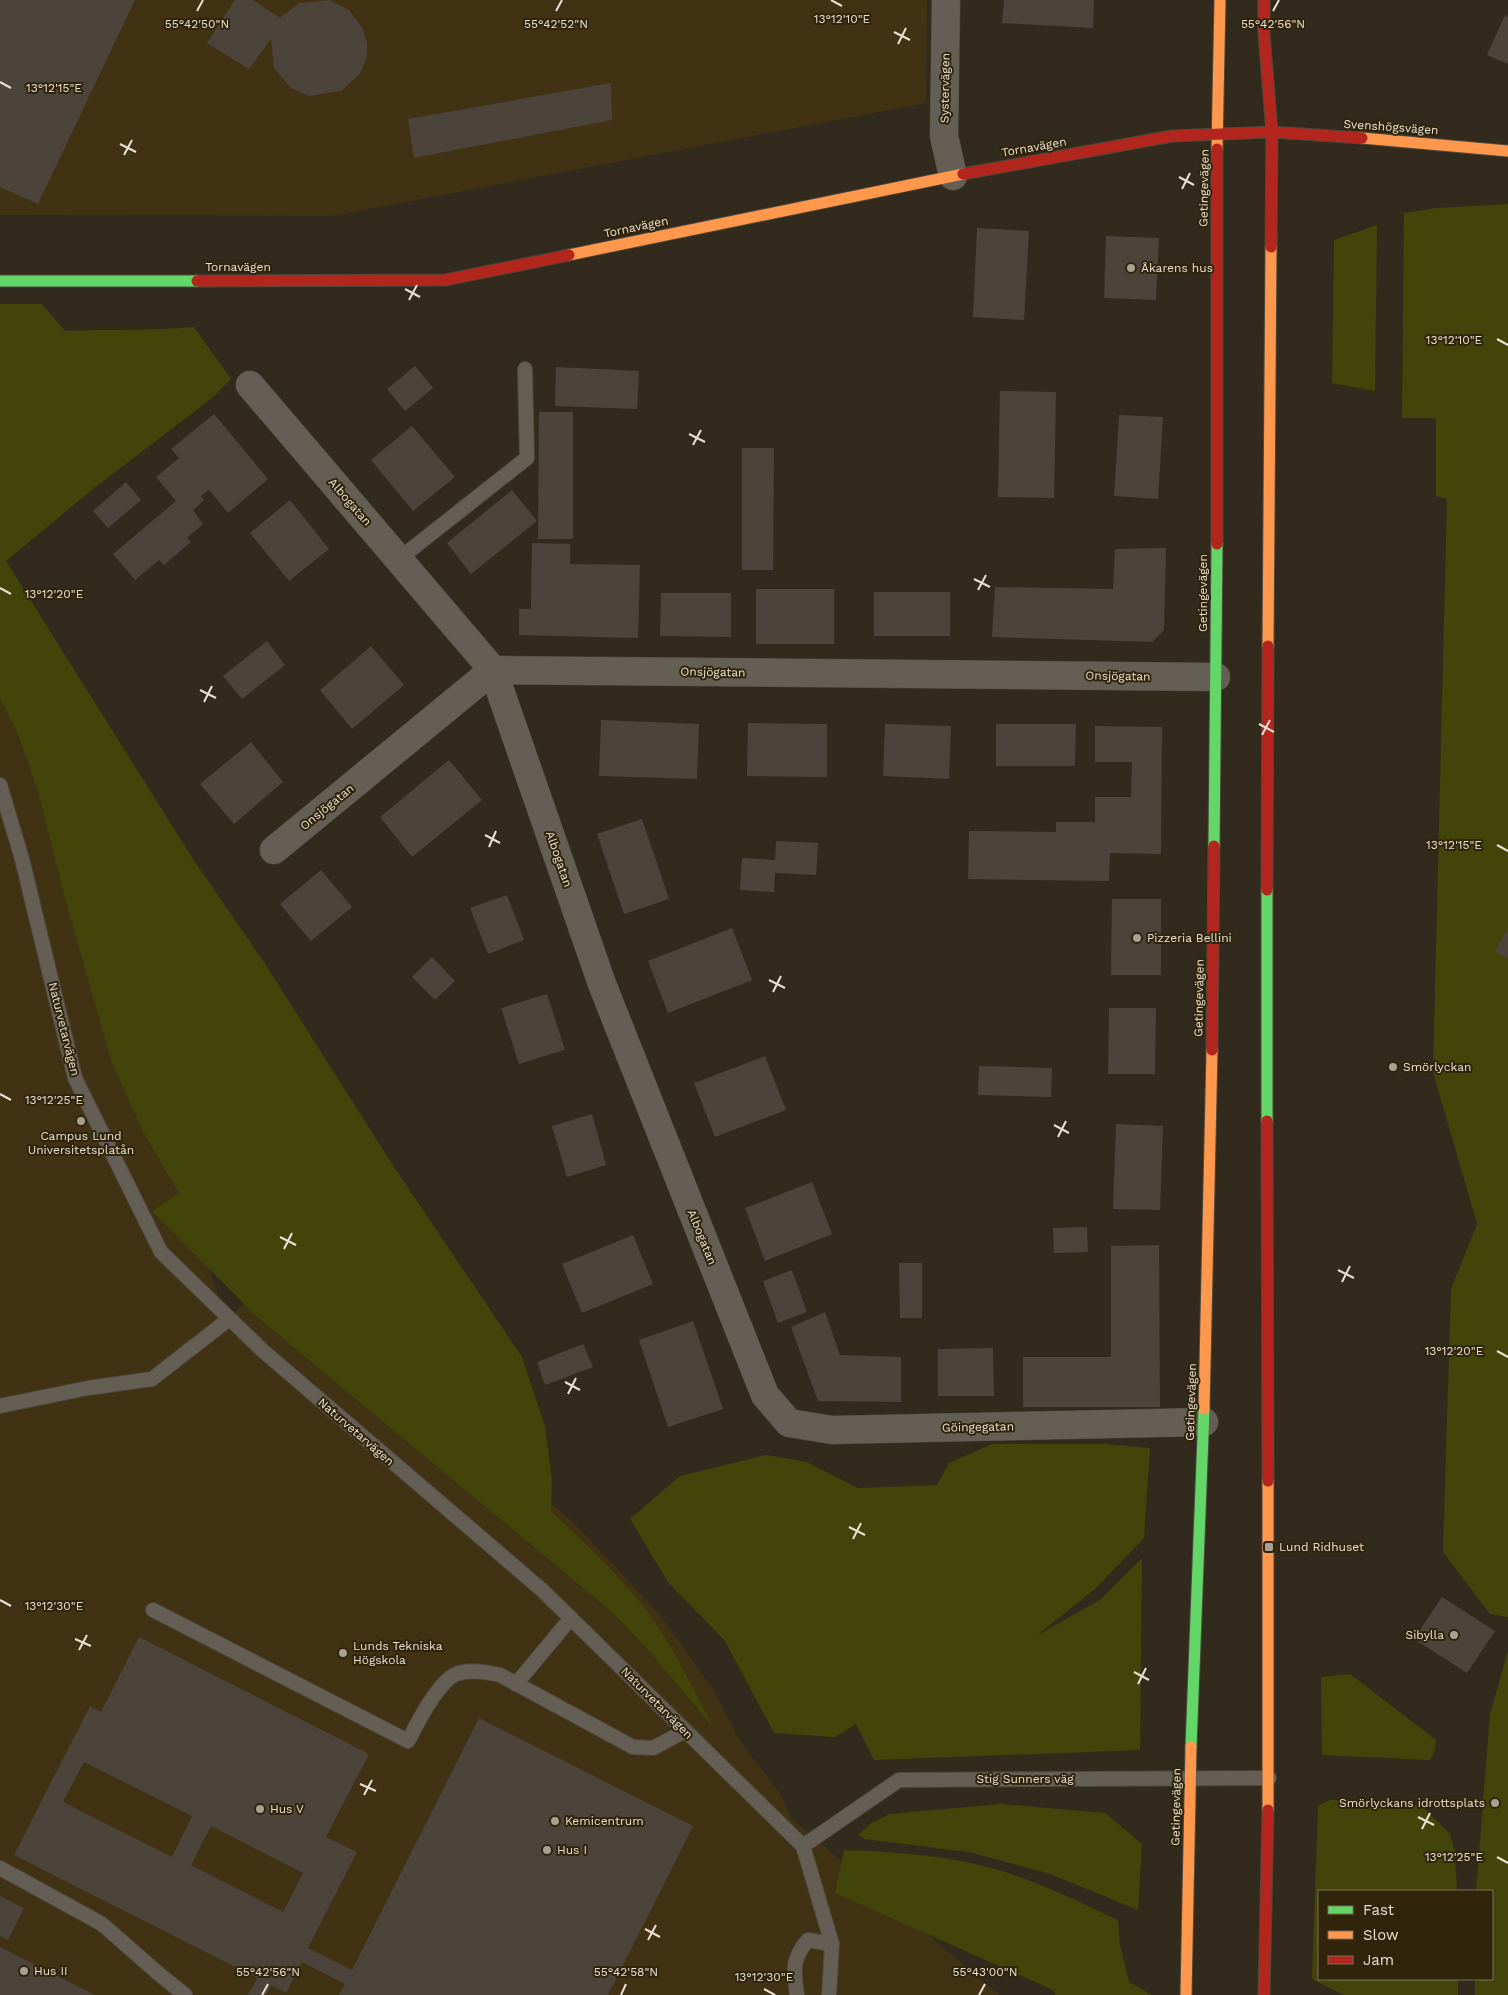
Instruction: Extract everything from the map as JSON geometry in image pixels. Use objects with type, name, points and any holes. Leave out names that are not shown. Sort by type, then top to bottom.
[{"type":"main road","name":"Getingevägen","points":[[1186,1995],[1190,1779],[1204,1422],[1212,1058],[1218,414],[1216,206],[1220,0]]},
{"type":"main road","points":[[1264,0],[1264,34],[1272,132],[1267,1031],[1269,1778],[1264,1995]]},
{"type":"main road","name":"Tornavägen","points":[[0,281],[445,280],[953,176],[1172,136],[1272,132]]},
{"type":"main road","name":"Svenshögsvägen","points":[[1272,132],[1508,150]]},
{"type":"street","name":"Systervägen","points":[[946,0],[944,136],[953,176]]},
{"type":"street","name":"Albogatan","points":[[250,385],[494,670],[602,984],[765,1395]]},
{"type":"street","name":"Onsjögatan","points":[[274,850],[494,670],[1216,677]]},
{"type":"street","name":"Göingegatan","points":[[765,1395],[789,1423],[832,1430],[1204,1422]]},
{"type":"lane","points":[[399,559],[527,458],[526,369]]},
{"type":"lane","name":"Naturvetarvägen","points":[[0,784],[22,859],[75,1078],[162,1252],[262,1350],[542,1590],[803,1846],[832,1944],[829,1995]]},
{"type":"lane","points":[[0,1406],[88,1388],[152,1379],[229,1318]]},
{"type":"lane","points":[[154,1610],[408,1741],[428,1704],[451,1676],[469,1672],[486,1672],[500,1675],[633,1747],[653,1748],[685,1731]]},
{"type":"lane","points":[[516,1684],[571,1618]]},
{"type":"lane","name":"Stig Sunners väg","points":[[803,1846],[899,1780],[1269,1778]]},
{"type":"lane","points":[[0,1868],[102,1924],[185,1995]]},
{"type":"lane","points":[[797,1995],[793,1968],[799,1950],[808,1940],[832,1944]]},
{"type":"shaded area","points":[[0,0],[927,0],[926,103],[332,216],[0,215]]},
{"type":"shaded area","points":[[1508,204],[1508,1617],[1490,1614],[1443,1552],[1451,1289],[1477,1224],[1433,1072],[1447,499],[1436,496],[1436,418],[1402,418],[1404,213],[1437,208]]},
{"type":"shaded area","points":[[1377,225],[1375,391],[1332,383],[1334,240]]},
{"type":"shaded area","points":[[0,304],[42,304],[65,331],[194,327],[231,379],[212,398],[93,489],[6,561],[193,859],[264,962],[392,1164],[522,1357],[545,1426],[552,1480],[551,1511],[594,1552],[646,1610],[678,1659],[714,1728],[644,1645],[611,1611],[255,1315],[152,1211],[179,1193],[143,1132],[111,1060],[66,902],[38,791],[18,734],[0,698]]},
{"type":"shaded area","name":"Campus Lund Universitetsplatån","points":[[0,689],[76,858],[224,1314],[229,1318],[285,1260],[392,1365],[576,1525],[661,1616],[713,1689],[740,1741],[779,1792],[791,1818],[999,1995],[0,1995]]},
{"type":"shaded area","points":[[992,1444],[1105,1444],[1150,1448],[1144,1538],[1095,1589],[1036,1636],[1100,1600],[1142,1558],[1140,1750],[874,1760],[856,1724],[835,1737],[774,1733],[725,1641],[668,1582],[630,1519],[680,1476],[766,1455],[807,1462],[858,1488],[937,1485],[949,1463]]},
{"type":"shaded area","name":"Smörlyckans idrottsplats","points":[[1508,1651],[1508,1995],[1475,1995],[1475,1980],[1493,1980],[1493,1890],[1476,1890],[1490,1714]]},
{"type":"shaded area","points":[[1350,1674],[1436,1740],[1435,1749],[1430,1760],[1322,1755],[1321,1677]]},
{"type":"shaded area","points":[[1330,1800],[1406,1801],[1425,1809],[1450,1834],[1455,1852],[1457,1890],[1318,1890],[1318,1980],[1458,1980],[1458,1995],[1344,1995],[1312,1979],[1318,1806]]},
{"type":"shaded area","points":[[1000,1804],[1105,1813],[1142,1844],[1138,1910],[1050,1874],[969,1852],[864,1839],[858,1835],[871,1823],[890,1814]]},
{"type":"shaded area","points":[[844,1850],[920,1855],[976,1864],[1026,1879],[1118,1920],[1120,1944],[1129,1982],[1152,1995],[1056,1995],[1053,1990],[835,1893]]},
{"type":"building","points":[[0,0],[135,0],[38,204],[0,187]]},
{"type":"building","points":[[235,0],[253,0],[280,18],[299,3],[329,0],[349,10],[363,29],[367,43],[367,57],[360,74],[341,91],[309,96],[291,88],[274,68],[271,39],[249,69],[207,43]]},
{"type":"building","points":[[1004,0],[1094,0],[1093,28],[1002,23]]},
{"type":"building","points":[[1505,15],[1508,17],[1508,64],[1487,55]]},
{"type":"building","points":[[611,83],[612,120],[414,158],[408,119]]},
{"type":"building","points":[[977,228],[1029,231],[1024,320],[973,317]]},
{"type":"building","name":"Åkarens hus","points":[[1106,236],[1159,238],[1156,300],[1104,298]]},
{"type":"building","points":[[415,366],[433,388],[405,411],[387,389]]},
{"type":"building","points":[[556,367],[639,371],[637,409],[555,406]]},
{"type":"building","points":[[1000,391],[1056,392],[1054,498],[998,497]]},
{"type":"building","points":[[539,412],[573,412],[573,539],[538,539]]},
{"type":"building","points":[[214,414],[268,479],[228,513],[209,490],[201,496],[204,500],[193,510],[203,524],[187,538],[191,542],[164,565],[159,560],[135,580],[113,554],[176,501],[156,477],[179,458],[171,449]]},
{"type":"building","points":[[1119,415],[1163,417],[1158,499],[1114,496]]},
{"type":"building","points":[[412,426],[455,477],[413,511],[371,460]]},
{"type":"building","points":[[742,448],[774,448],[773,570],[742,570]]},
{"type":"building","points":[[126,482],[141,500],[108,528],[93,511]]},
{"type":"building","points":[[512,490],[537,521],[471,574],[447,543]]},
{"type":"building","points":[[290,500],[329,549],[289,581],[250,533]]},
{"type":"building","points":[[532,543],[570,544],[570,564],[640,565],[638,638],[519,635],[519,609],[531,609]]},
{"type":"building","points":[[1166,548],[1164,630],[1152,642],[992,637],[995,587],[1113,589],[1115,549]]},
{"type":"building","points":[[756,589],[834,589],[834,644],[756,644]]},
{"type":"building","points":[[874,592],[950,592],[950,636],[874,636]]},
{"type":"building","points":[[661,593],[731,593],[731,637],[660,636]]},
{"type":"building","points":[[267,641],[285,665],[242,699],[223,676]]},
{"type":"building","points":[[371,646],[404,685],[352,729],[320,690]]},
{"type":"building","points":[[601,720],[699,724],[697,779],[599,776]]},
{"type":"building","points":[[748,723],[827,724],[827,777],[747,776]]},
{"type":"building","points":[[885,724],[951,726],[949,779],[883,776]]},
{"type":"building","points":[[996,724],[1076,724],[1075,766],[996,766]]},
{"type":"building","points":[[1095,726],[1162,727],[1161,854],[1110,853],[1109,881],[968,879],[969,831],[1056,832],[1056,822],[1095,822],[1095,797],[1131,797],[1132,762],[1095,762]]},
{"type":"building","points":[[251,742],[283,782],[234,824],[200,784]]},
{"type":"building","points":[[449,760],[482,800],[412,857],[380,817]]},
{"type":"building","points":[[642,819],[669,899],[624,914],[597,834]]},
{"type":"building","points":[[776,841],[818,843],[816,875],[775,873],[774,892],[740,890],[742,858],[775,860]]},
{"type":"building","points":[[321,870],[352,907],[311,941],[280,904]]},
{"type":"building","points":[[507,895],[524,940],[488,954],[470,908]]},
{"type":"building","points":[[1112,899],[1161,899],[1161,975],[1111,975]]},
{"type":"building","points":[[1508,927],[1508,958],[1495,952]]},
{"type":"building","points":[[732,928],[752,980],[668,1013],[648,961]]},
{"type":"building","points":[[432,957],[455,981],[435,1000],[412,977]]},
{"type":"building","points":[[547,994],[565,1050],[519,1064],[501,1008]]},
{"type":"building","points":[[1109,1008],[1156,1008],[1155,1074],[1108,1074]]},
{"type":"building","points":[[765,1056],[786,1110],[715,1137],[694,1083]]},
{"type":"building","points":[[979,1066],[1052,1068],[1051,1097],[978,1095]]},
{"type":"building","points":[[592,1114],[606,1165],[567,1177],[552,1126]]},
{"type":"building","points":[[1116,1124],[1163,1126],[1160,1210],[1113,1209]]},
{"type":"building","points":[[812,1182],[832,1234],[765,1261],[745,1208]]},
{"type":"building","points":[[1087,1227],[1088,1252],[1054,1253],[1053,1228]]},
{"type":"building","points":[[633,1235],[653,1284],[582,1313],[562,1264]]},
{"type":"building","points":[[1159,1245],[1160,1407],[1023,1407],[1023,1357],[1111,1357],[1111,1246]]},
{"type":"building","points":[[899,1263],[922,1263],[922,1318],[900,1318]]},
{"type":"building","points":[[792,1270],[807,1312],[778,1323],[763,1281]]},
{"type":"building","points":[[825,1312],[840,1355],[901,1357],[901,1402],[818,1401],[791,1327]]},
{"type":"building","points":[[693,1321],[723,1409],[668,1427],[639,1340]]},
{"type":"building","points":[[583,1344],[593,1367],[545,1385],[537,1362]]},
{"type":"building","points":[[993,1348],[994,1396],[938,1396],[938,1349]]},
{"type":"building","name":"Sibylla","points":[[1442,1597],[1495,1631],[1467,1673],[1414,1639]]},
{"type":"building","name":"Kemicentrum","points":[[139,1637],[369,1754],[326,1837],[357,1852],[308,1948],[352,1970],[479,1718],[693,1826],[608,1995],[339,1995],[345,1984],[302,1962],[286,1993],[271,1985],[266,1995],[248,1995],[257,1978],[14,1855],[90,1706],[101,1712]],"holes":[[[84,1762],[192,1816],[172,1857],[63,1802]],[[211,1826],[303,1873],[283,1912],[191,1865]]]},
{"type":"building","points":[[0,1896],[24,1908],[8,1940],[0,1936]]},
{"type":"building","name":"Hus II","points":[[0,1947],[95,1995],[0,1995]]},
{"type":"traffic: fast","points":[[0,281],[197,281]]},
{"type":"traffic: fast","points":[[1214,846],[1217,544]]},
{"type":"traffic: fast","points":[[1267,890],[1267,1121]]},
{"type":"traffic: fast","points":[[1191,1747],[1204,1409]]},
{"type":"traffic: slow","points":[[1217,149],[1220,0]]},
{"type":"traffic: slow","points":[[1362,138],[1508,151]]},
{"type":"traffic: slow","points":[[569,255],[963,174]]},
{"type":"traffic: slow","points":[[1268,646],[1271,247]]},
{"type":"traffic: slow","points":[[1204,1409],[1212,1050]]},
{"type":"traffic: slow","points":[[1268,1481],[1268,1810]]},
{"type":"traffic: slow","points":[[1186,1995],[1191,1747]]},
{"type":"traffic: jam","points":[[1264,0],[1264,34],[1272,132],[1271,247]]},
{"type":"traffic: jam","points":[[963,174],[1172,136],[1272,132],[1362,138]]},
{"type":"traffic: jam","points":[[1217,149],[1217,544]]},
{"type":"traffic: jam","points":[[197,281],[445,280],[569,255]]},
{"type":"traffic: jam","points":[[1267,890],[1268,646]]},
{"type":"traffic: jam","points":[[1212,1050],[1214,846]]},
{"type":"traffic: jam","points":[[1267,1121],[1268,1481]]},
{"type":"traffic: jam","points":[[1264,1995],[1268,1810]]},
{"type":"place","name":"Åkarens hus","points":[[1131,268]]},
{"type":"place","name":"Pizzeria Bellini","points":[[1137,938]]},
{"type":"place","name":"Smörlyckan","points":[[1393,1067]]},
{"type":"place","name":"Campus Lund Universitetsplatån","points":[[81,1121]]},
{"type":"place","name":"Lund Ridhuset","points":[[1269,1547]]},
{"type":"place","name":"Sibylla","points":[[1454,1635]]},
{"type":"place","name":"Lunds Tekniska Högskola","points":[[343,1653]]},
{"type":"place","name":"Smörlyckans idrottsplats","points":[[1495,1803]]},
{"type":"place","name":"Hus V","points":[[260,1809]]},
{"type":"place","name":"Kemicentrum","points":[[555,1821]]},
{"type":"place","name":"Hus I","points":[[547,1850]]},
{"type":"place","name":"Hus II","points":[[24,1971]]}]
